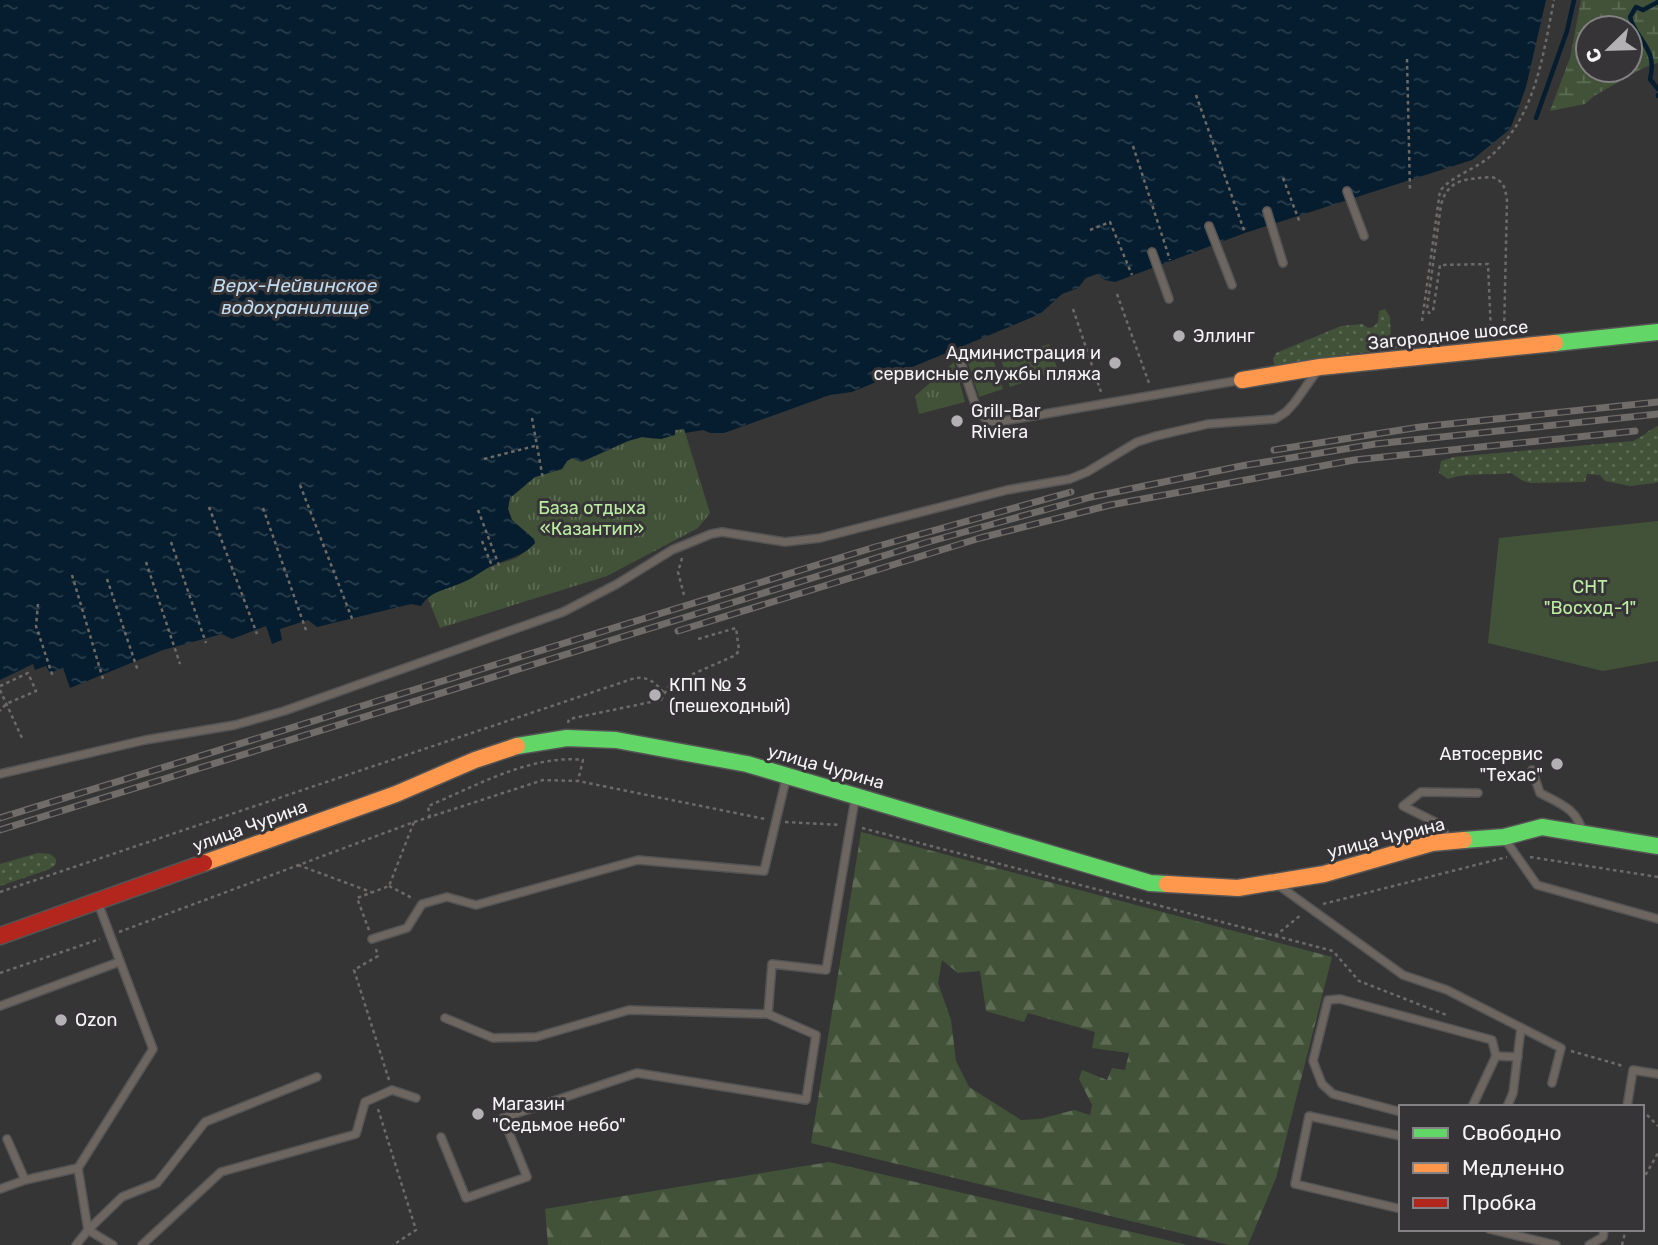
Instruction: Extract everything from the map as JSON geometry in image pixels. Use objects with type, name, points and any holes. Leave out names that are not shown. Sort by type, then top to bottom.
[{"type":"street","name":"Загородное шоссе","points":[[1242,380],[1320,367],[1658,332]]},
{"type":"street","name":"улица Чурина","points":[[0,936],[396,794],[475,760],[521,745],[567,738],[616,740],[736,762],[1150,883],[1238,888],[1324,874],[1432,842],[1504,837],[1542,827],[1658,846]]},
{"type":"lane","points":[[1347,191],[1364,236]]},
{"type":"lane","points":[[1267,211],[1283,263]]},
{"type":"lane","points":[[1209,226],[1232,285]]},
{"type":"lane","points":[[1152,252],[1169,299]]},
{"type":"lane","points":[[961,363],[973,402],[981,417],[998,422],[1242,380]]},
{"type":"lane","points":[[0,774],[145,740],[235,725],[296,707],[563,612],[685,544],[716,533],[785,542],[820,537],[1007,490],[1070,479],[1087,472],[1136,442],[1156,436],[1208,424],[1275,419],[1295,402],[1320,367]]},
{"type":"lane","points":[[1532,770],[1540,793],[1566,806],[1580,819],[1583,834]]},
{"type":"lane","points":[[372,939],[407,928],[422,904],[447,897],[476,905],[638,860],[764,871],[787,775]]},
{"type":"lane","points":[[1450,840],[1437,824],[1403,806],[1421,792],[1478,793]]},
{"type":"lane","points":[[768,1014],[772,964],[826,970],[855,795]]},
{"type":"lane","points":[[1504,837],[1536,885],[1658,919]]},
{"type":"lane","points":[[1275,882],[1403,975],[1447,990],[1561,1048],[1552,1083]]},
{"type":"lane","points":[[98,902],[153,1049],[78,1168],[88,1230],[113,1245]]},
{"type":"lane","points":[[0,1006],[119,962]]},
{"type":"lane","points":[[1399,1111],[1333,1094],[1322,1084],[1313,1061],[1328,1000],[1340,999],[1492,1040],[1496,1056],[1473,1105]]},
{"type":"lane","points":[[441,1138],[466,1198],[527,1177],[503,1118],[637,1073],[806,1100],[816,1035],[768,1014],[629,1010],[536,1037],[493,1038],[445,1018]]},
{"type":"lane","points":[[1508,1105],[1513,1093],[1521,1028]]},
{"type":"lane","points":[[1496,1056],[1518,1057]]},
{"type":"lane","points":[[1627,1105],[1633,1070],[1658,1074]]},
{"type":"lane","points":[[76,1245],[122,1196],[157,1183],[205,1122],[317,1077]]},
{"type":"lane","points":[[142,1245],[221,1172],[356,1135],[365,1102],[392,1090],[416,1098]]},
{"type":"lane","points":[[1399,1136],[1308,1116],[1295,1184],[1399,1209]]},
{"type":"lane","points":[[7,1139],[25,1180]]},
{"type":"lane","points":[[0,1189],[25,1180],[78,1168]]},
{"type":"lane","points":[[1497,1231],[1556,1245]]},
{"type":"lane","points":[[1589,1245],[1603,1237],[1604,1231]]},
{"type":"path","points":[[1422,321],[1440,191],[1447,183],[1482,163],[1515,130],[1531,99],[1554,0]]},
{"type":"path","points":[[1407,59],[1409,191]]},
{"type":"path","points":[[1196,95],[1245,233]]},
{"type":"path","points":[[1133,146],[1170,260]]},
{"type":"path","points":[[1492,177],[1503,184],[1507,200],[1504,334],[1494,334],[1490,330],[1489,264],[1440,265],[1433,311],[1429,313],[1427,309],[1445,191],[1458,182],[1492,177]]},
{"type":"path","points":[[1283,178],[1300,223]]},
{"type":"path","points":[[1090,230],[1110,222],[1132,275]]},
{"type":"path","points":[[1117,294],[1154,396]]},
{"type":"path","points":[[1073,309],[1105,405]]},
{"type":"path","points":[[532,418],[543,479]]},
{"type":"path","points":[[484,458],[535,446]]},
{"type":"path","points":[[300,485],[354,621]]},
{"type":"path","points":[[209,508],[257,634]]},
{"type":"path","points":[[263,508],[307,633]]},
{"type":"path","points":[[478,510],[500,568]]},
{"type":"path","points":[[482,541],[494,571]]},
{"type":"path","points":[[171,542],[206,643]]},
{"type":"path","points":[[684,595],[678,572],[685,544]]},
{"type":"path","points":[[146,562],[180,664]]},
{"type":"path","points":[[72,575],[103,679]]},
{"type":"path","points":[[107,579],[138,671]]},
{"type":"path","points":[[38,604],[37,626],[53,677]]},
{"type":"path","points":[[567,738],[569,719],[661,700],[668,687],[677,681],[736,655],[739,650],[736,628],[698,639]]},
{"type":"path","points":[[0,711],[6,704],[36,691],[29,673],[0,688],[6,704],[22,738]]},
{"type":"path","points":[[0,892],[638,677],[651,680],[664,693]]},
{"type":"path","points":[[430,818],[428,806],[529,765],[565,758],[583,760],[578,781]]},
{"type":"path","points":[[366,923],[357,898],[389,886],[414,822]]},
{"type":"path","points":[[1275,936],[1309,907],[1516,855],[1658,877]]},
{"type":"path","points":[[298,865],[373,892]]},
{"type":"path","points":[[389,886],[422,904]]},
{"type":"path","points":[[378,956],[354,970],[392,1090]]},
{"type":"path","points":[[1561,1048],[1620,1065],[1631,1084]]},
{"type":"path","points":[[374,1098],[416,1230],[394,1245]]},
{"type":"path","points":[[1644,1112],[1658,1125]]},
{"type":"path","points":[[1644,1178],[1658,1153]]},
{"type":"green space","points":[[1581,0],[1658,0],[1658,63],[1644,68],[1644,14],[1578,14]]},
{"type":"green space","points":[[1574,37],[1574,84],[1615,84],[1585,104],[1550,111],[1570,58]]},
{"type":"green space","points":[[1385,309],[1390,317],[1391,341],[1405,340],[1401,348],[1318,358],[1278,366],[1274,364],[1276,353],[1341,326],[1362,324],[1368,328],[1373,327],[1378,322],[1379,311]]},
{"type":"green space","points":[[1049,344],[1058,371],[1010,387],[1001,360]]},
{"type":"green space","points":[[991,353],[1003,389],[979,397],[967,360]]},
{"type":"green space","points":[[954,362],[965,402],[919,414],[915,396]]},
{"type":"green space","points":[[1658,426],[1658,482],[1655,483],[1630,486],[1605,481],[1600,475],[1587,474],[1585,482],[1530,483],[1511,473],[1448,479],[1439,473],[1441,461],[1454,457],[1633,441]]},
{"type":"green space","name":"База отдыха «Казантип»","points":[[684,429],[710,513],[698,528],[607,576],[440,628],[427,596],[464,582],[490,567],[517,558],[535,543],[512,521],[508,509],[510,498],[535,477],[562,469],[572,458],[582,462],[628,441],[642,437],[654,439]]},
{"type":"green space","name":"СНТ \"Восход-1\"","points":[[1658,521],[1658,661],[1603,671],[1488,643],[1499,538]]},
{"type":"green space","points":[[861,832],[1332,957],[1276,1178],[1248,1245],[1229,1245],[811,1143]],"holes":[[[942,960],[958,973],[980,971],[986,1011],[1024,1022],[1028,1013],[1095,1032],[1092,1048],[1129,1053],[1125,1070],[1112,1068],[1107,1080],[1082,1070],[1079,1079],[1092,1105],[1090,1115],[1074,1110],[1040,1119],[1021,1120],[969,1087],[956,1061],[951,1020],[938,983]]]},
{"type":"green space","points":[[38,853],[50,854],[56,859],[56,864],[50,869],[0,886],[0,864]]},
{"type":"green space","points":[[829,1162],[1188,1245],[548,1245],[545,1209]]},
{"type":"water","name":"Верх-Нейвинское водохранилище","points":[[0,0],[1546,0],[1526,87],[1510,129],[1472,160],[1245,233],[1115,282],[1105,280],[1097,274],[1086,278],[1078,288],[1062,294],[1040,314],[852,392],[830,395],[724,433],[703,430],[685,433],[684,429],[675,430],[675,435],[661,439],[642,437],[628,441],[581,462],[572,458],[562,469],[535,477],[510,498],[508,509],[512,520],[534,539],[535,543],[530,548],[469,579],[434,593],[421,606],[411,604],[317,627],[308,620],[280,629],[282,640],[272,644],[266,626],[232,639],[222,634],[163,650],[70,688],[63,668],[50,673],[46,666],[35,670],[33,664],[0,680]]},
{"type":"waterway","points":[[1536,118],[1567,31],[1574,0]]},
{"type":"waterway","points":[[1658,2],[1643,10],[1636,7],[1630,17],[1649,52],[1652,68],[1650,79],[1658,89]]},
{"type":"railway","points":[[1274,450],[1420,427],[1658,402]]},
{"type":"railway","points":[[0,830],[928,542],[1091,497],[1241,466],[1375,444],[1658,414]]},
{"type":"railway","points":[[678,631],[980,538],[1110,505],[1354,460],[1635,431]]},
{"type":"railway","points":[[0,818],[875,547],[1071,492]]},
{"type":"traffic: fast","points":[[1555,343],[1658,332]]},
{"type":"traffic: fast","points":[[517,746],[567,738],[616,740],[747,764],[1150,883],[1167,884]]},
{"type":"traffic: fast","points":[[1464,840],[1504,837],[1542,827],[1658,846]]},
{"type":"traffic: slow","points":[[1242,380],[1320,367],[1555,343]]},
{"type":"traffic: slow","points":[[204,863],[396,794],[475,760],[517,746]]},
{"type":"traffic: slow","points":[[1167,884],[1238,888],[1324,874],[1432,843],[1464,840]]},
{"type":"traffic: jam","points":[[0,936],[204,863]]},
{"type":"place","name":"Эллинг","points":[[1179,336]]},
{"type":"place","name":"Администрация и сервисные службы пляжа","points":[[1115,363]]},
{"type":"place","name":"Grill-Bar Riviera","points":[[957,421]]},
{"type":"place","name":"КПП № 3 (пешеходный)","points":[[655,695]]},
{"type":"place","name":"Автосервис \"Техас\"","points":[[1557,764]]},
{"type":"place","name":"Ozon","points":[[61,1020]]},
{"type":"place","name":"Магазин \"Седьмое небо\"","points":[[478,1114]]}]
